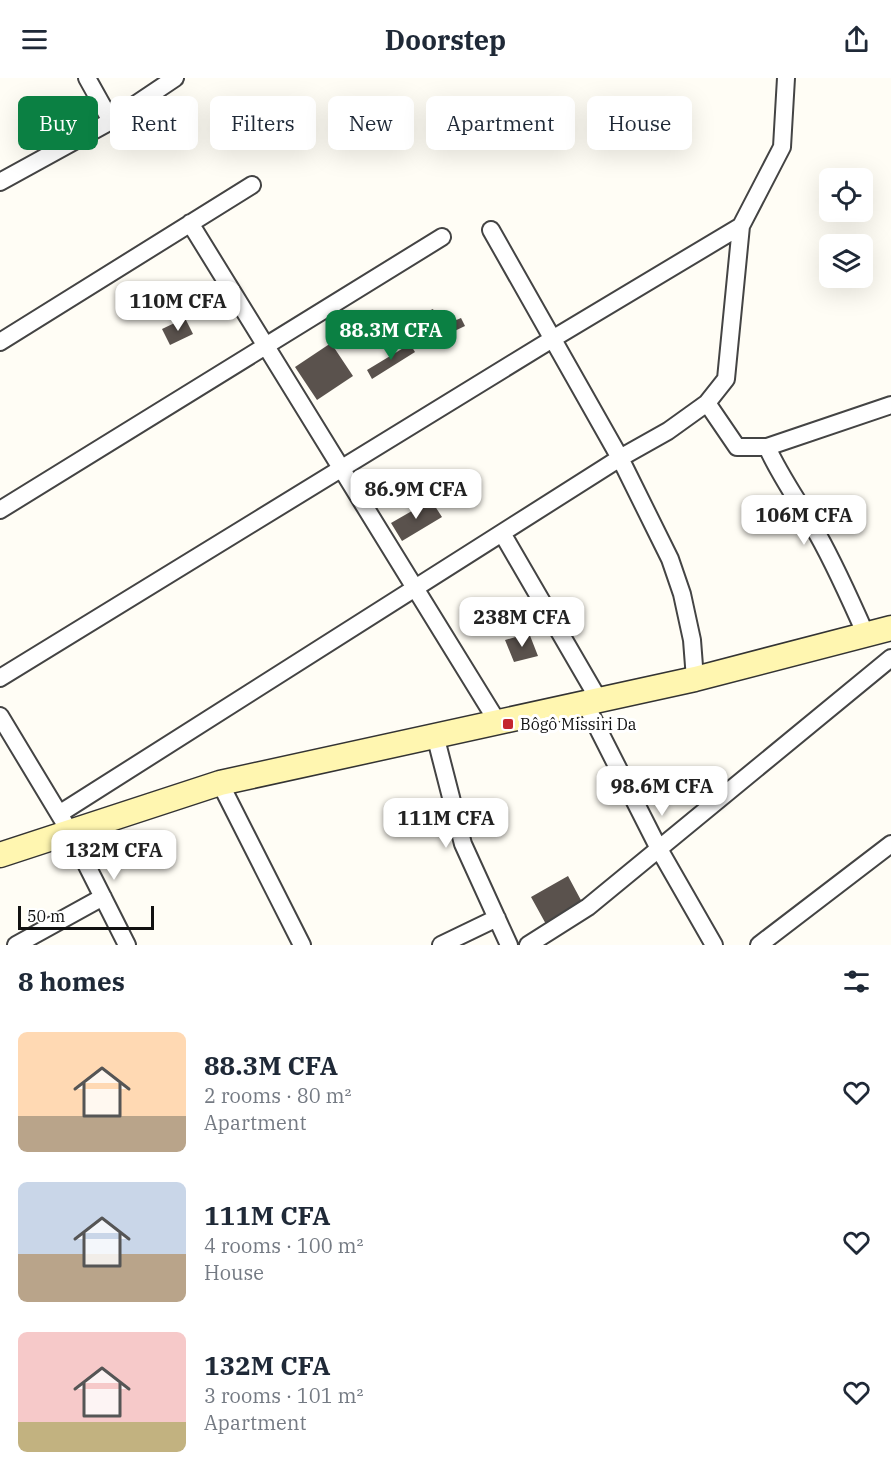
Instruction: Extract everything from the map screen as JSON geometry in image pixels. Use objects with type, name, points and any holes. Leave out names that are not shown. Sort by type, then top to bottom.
[{"type":"main road","points":[[0,855],[64,823],[220,783],[695,679],[891,628]]},
{"type":"street","points":[[87,78],[110,119]]},
{"type":"street","points":[[148,96],[175,78]]},
{"type":"street","points":[[64,823],[415,588],[668,430],[707,403],[726,379],[741,226],[782,147],[786,78]]},
{"type":"street","points":[[0,182],[110,122]]},
{"type":"street","points":[[0,342],[252,185]]},
{"type":"street","points":[[190,223],[497,721]]},
{"type":"street","points":[[0,678],[741,226]]},
{"type":"street","points":[[491,230],[621,458],[670,559],[682,594],[692,640],[695,679]]},
{"type":"street","points":[[0,510],[442,237]]},
{"type":"street","points":[[707,403],[737,447],[767,447],[891,405]]},
{"type":"street","points":[[767,447],[774,463],[818,534],[844,584],[866,635]]},
{"type":"street","points":[[502,533],[592,701],[659,849],[714,945]]},
{"type":"street","points":[[528,945],[588,907],[891,658]]},
{"type":"street","points":[[0,716],[64,823],[127,945]]},
{"type":"street","points":[[435,735],[463,844],[509,945]]},
{"type":"street","points":[[220,783],[302,945]]},
{"type":"street","points":[[759,945],[891,844]]},
{"type":"street","points":[[16,945],[103,897]]},
{"type":"street","points":[[441,945],[497,918]]},
{"type":"building","points":[[433,309],[438,321],[414,332],[409,319]]},
{"type":"building","points":[[185,318],[193,334],[170,345],[162,329]]},
{"type":"building","points":[[461,318],[465,326],[444,336],[440,327]]},
{"type":"building","points":[[331,343],[353,376],[317,400],[295,367]]},
{"type":"building","points":[[410,344],[415,352],[372,379],[367,370]]},
{"type":"building","points":[[374,473],[379,483],[370,488],[363,478]]},
{"type":"building","points":[[431,500],[442,517],[402,541],[391,523]]},
{"type":"building","points":[[529,633],[538,656],[514,662],[505,640]]},
{"type":"building","points":[[568,876],[583,904],[547,926],[531,897]]},
{"type":"place","name":"Bôgô Missiri Da","points":[[508,724]]}]
